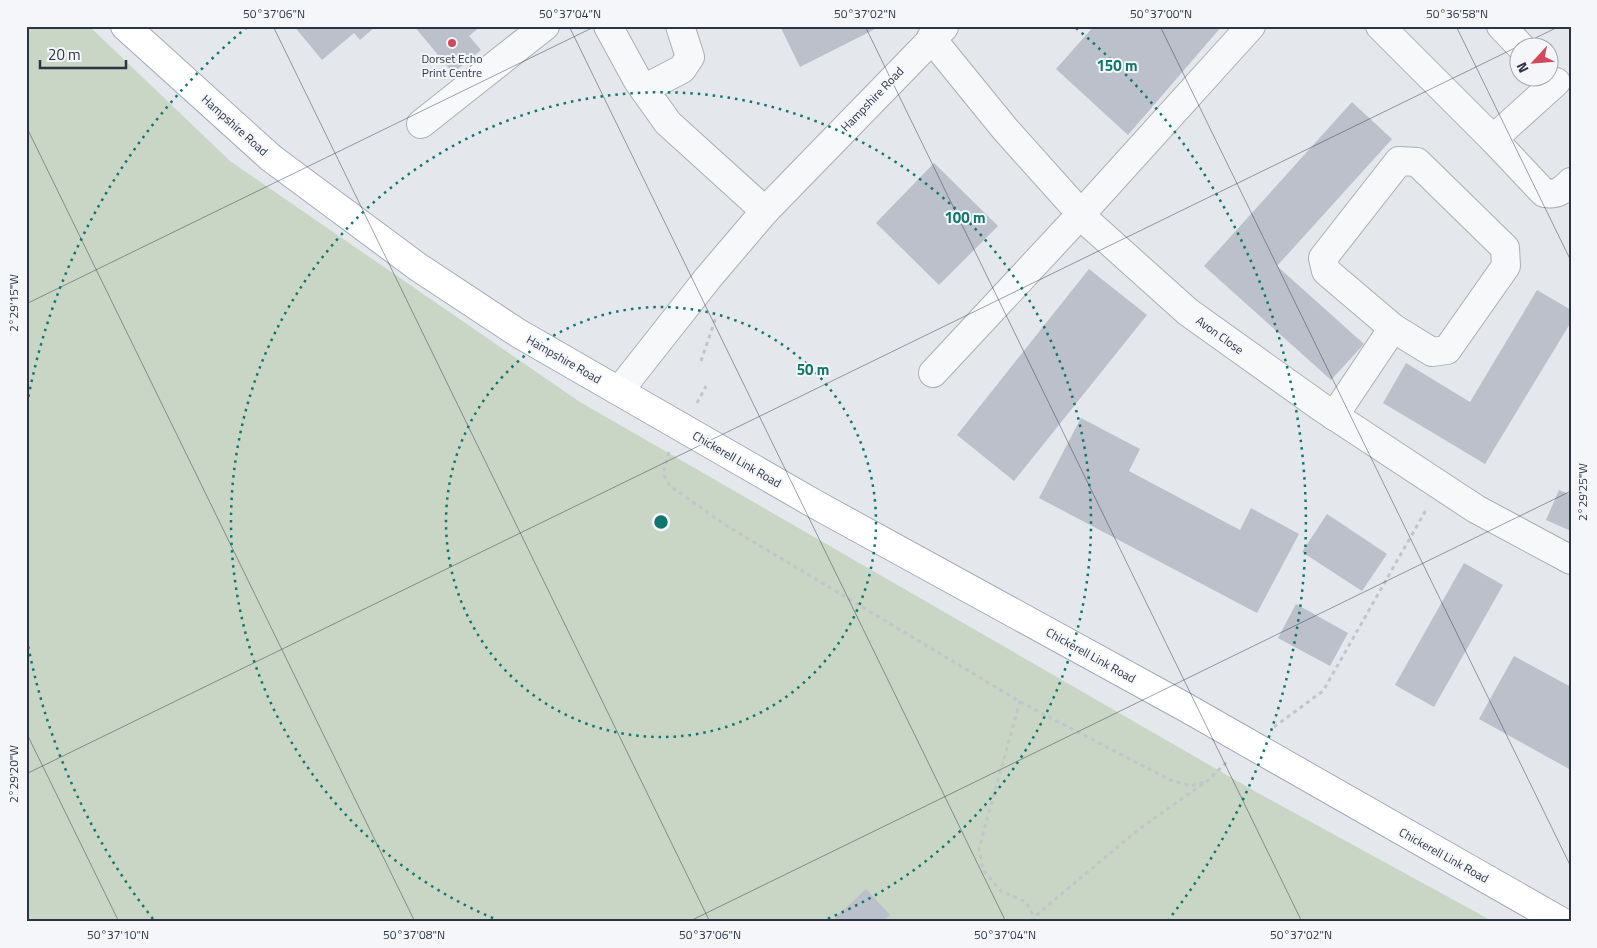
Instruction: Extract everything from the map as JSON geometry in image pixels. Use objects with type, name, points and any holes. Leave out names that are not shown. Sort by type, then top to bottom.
[{"type":"main road","name":"Hampshire Road","points":[[125,26],[271,158],[403,255],[518,333],[619,391]]},
{"type":"main road","name":"Chickerell Link Road","points":[[619,391],[813,503],[1185,707],[1562,922]]},
{"type":"street","points":[[422,124],[545,26]]},
{"type":"street","points":[[608,26],[644,90],[668,123],[765,211]]},
{"type":"street","points":[[644,90],[682,69],[690,57],[680,26]]},
{"type":"street","points":[[933,373],[1081,214],[1251,26]]},
{"type":"street","points":[[1380,26],[1544,193],[1553,195],[1562,191],[1571,182]]},
{"type":"street","points":[[1502,26],[1513,38]]},
{"type":"street","name":"Hampshire Road","points":[[619,391],[708,278],[765,211],[937,32]]},
{"type":"street","name":"Avon Close","points":[[937,32],[1006,129],[1081,214],[1188,312],[1334,416],[1440,486],[1476,509],[1571,560]]},
{"type":"street","points":[[1493,139],[1547,88]]},
{"type":"street","points":[[1399,161],[1417,162],[1505,248],[1506,266],[1447,350],[1432,352],[1393,328],[1326,271],[1323,258],[1390,170],[1399,161]]},
{"type":"street","points":[[1334,416],[1393,328]]},
{"type":"path","points":[[706,386],[666,458],[663,472],[670,486],[727,526],[1020,701],[1170,780],[1191,786],[1207,781],[1139,828],[1034,917],[1033,922]]},
{"type":"path","points":[[1250,745],[1323,691],[1440,486]]},
{"type":"path","points":[[1020,701],[979,848],[983,870],[1001,891],[1026,902],[1034,917]]},
{"type":"green space","points":[[26,26],[89,26],[230,161],[580,402],[1258,793],[1494,922],[26,922]]},
{"type":"building","points":[[294,26],[376,26],[360,40],[354,33],[322,60]]},
{"type":"building","name":"Dorset Echo Print Centre","points":[[414,26],[481,26],[469,36],[481,50],[453,73]]},
{"type":"building","points":[[780,26],[881,26],[800,67]]},
{"type":"building","points":[[1094,26],[1222,26],[1128,135],[1056,69]]},
{"type":"building","points":[[1352,102],[1392,139],[1277,266],[1364,344],[1331,380],[1204,266]]},
{"type":"building","points":[[934,163],[998,226],[939,285],[876,223]]},
{"type":"building","points":[[1089,269],[1147,315],[1014,481],[957,435]]},
{"type":"building","points":[[1537,290],[1571,310],[1571,322],[1485,464],[1383,403],[1406,363],[1470,402]]},
{"type":"building","points":[[1081,418],[1140,449],[1129,471],[1240,530],[1251,508],[1299,534],[1257,613],[1039,498]]},
{"type":"building","points":[[1559,490],[1571,495],[1571,531],[1546,520]]},
{"type":"building","points":[[1327,514],[1387,554],[1362,591],[1302,552]]},
{"type":"building","points":[[1464,563],[1503,585],[1434,707],[1395,685]]},
{"type":"building","points":[[1296,604],[1348,633],[1330,666],[1278,638]]},
{"type":"building","points":[[1514,656],[1571,687],[1571,770],[1479,719]]},
{"type":"building","points":[[866,889],[890,915],[883,922],[831,922]]},
{"type":"place","name":"Dorset Echo Print Centre","points":[[452,43]]}]
